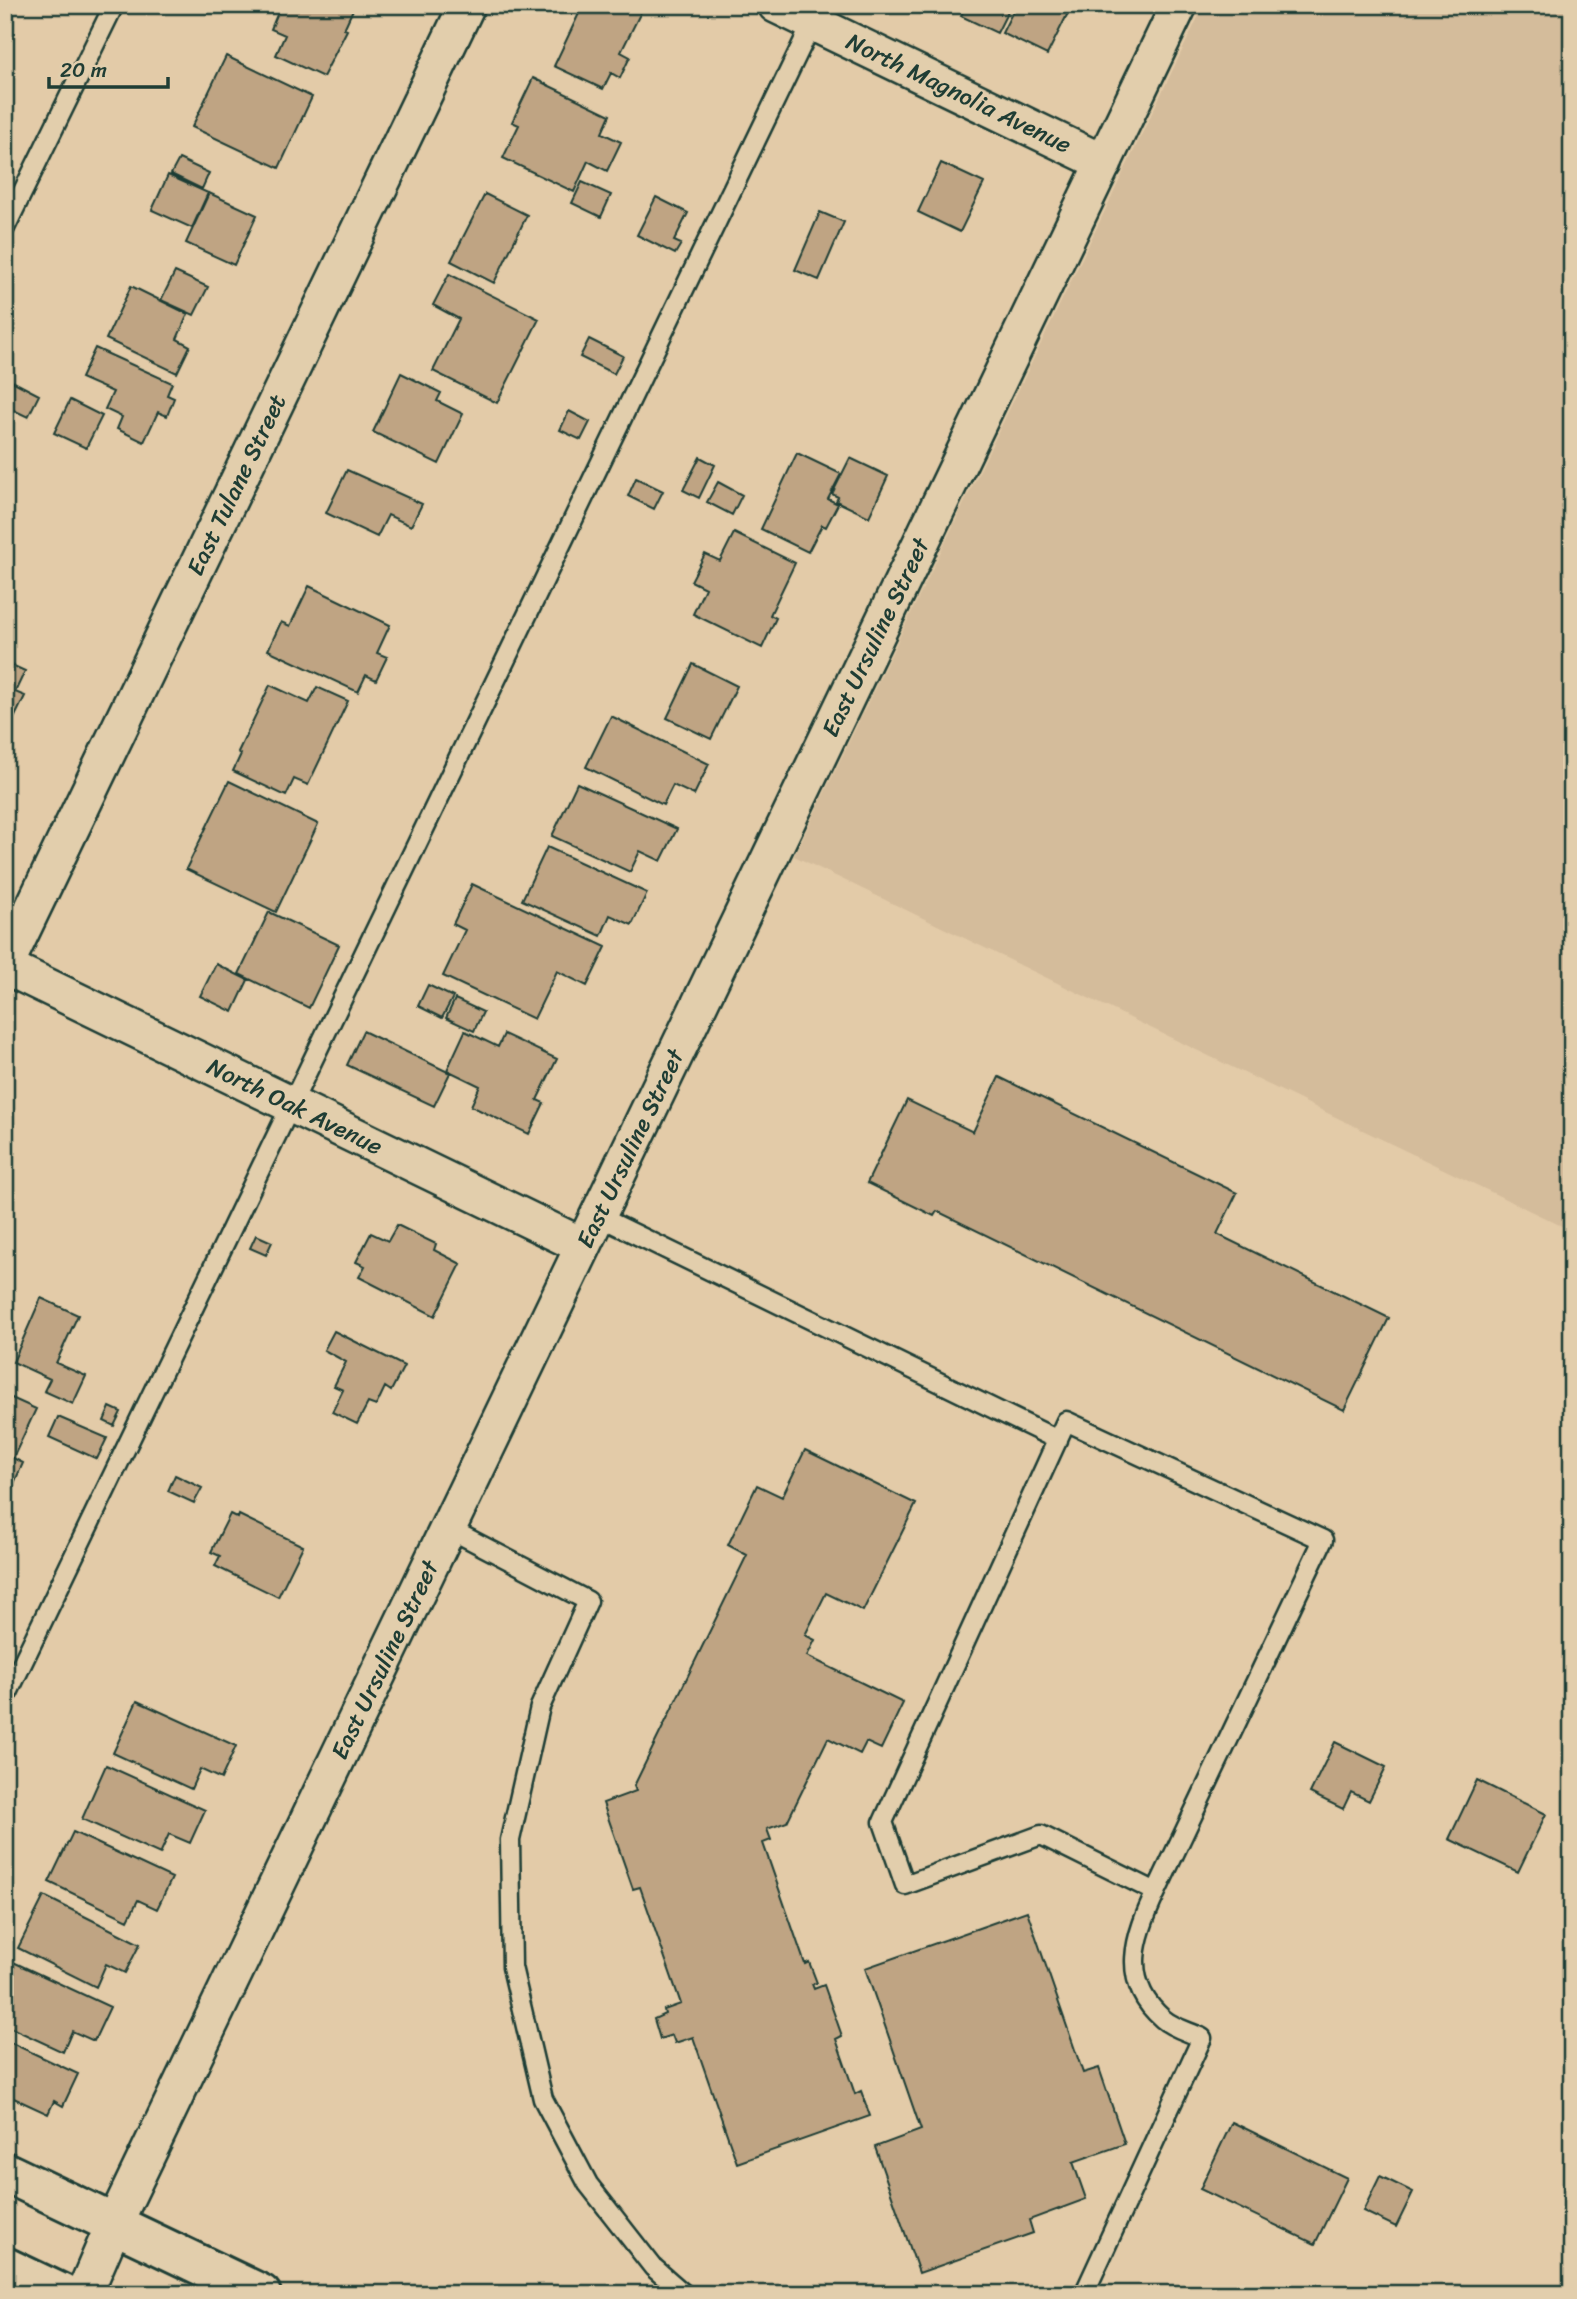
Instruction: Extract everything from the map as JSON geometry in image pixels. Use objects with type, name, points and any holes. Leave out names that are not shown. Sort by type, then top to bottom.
[{"type":"main road","points":[[5,2172],[261,2294]]},
{"type":"main road","points":[[5,2267],[62,2294]]},
{"type":"street","name":"East Tulane Street","points":[[5,966],[467,5]]},
{"type":"street","name":"North Magnolia Avenue","points":[[776,5],[817,14],[1104,163]]},
{"type":"street","name":"East Ursuline Street","points":[[84,2294],[114,2224],[1179,5]]},
{"type":"street","name":"North Oak Avenue","points":[[5,966],[291,1105],[591,1231]]},
{"type":"lane","points":[[5,228],[114,5]]},
{"type":"lane","points":[[5,1699],[817,14]]},
{"type":"lane","points":[[591,1231],[1058,1440]]},
{"type":"lane","points":[[1084,2294],[1202,2038],[1164,2020],[1144,1996],[1133,1961],[1141,1923],[1156,1892],[1323,1540],[1066,1421],[883,1822],[905,1885],[1041,1835],[1156,1892]]},
{"type":"lane","points":[[448,1528],[588,1601],[540,1707],[510,1840],[512,1967],[543,2099],[588,2184],[653,2267],[684,2294]]},
{"type":"shaded area","points":[[1204,5],[1572,5],[1572,1231],[794,856]]},
{"type":"building","points":[[281,5],[355,5],[344,29],[347,30],[323,77],[276,55],[285,35],[271,29]]},
{"type":"building","points":[[583,5],[627,5],[641,12],[621,52],[630,57],[620,78],[611,73],[603,89],[554,66]]},
{"type":"building","points":[[966,5],[1011,5],[997,33],[961,16]]},
{"type":"building","points":[[1016,5],[1072,5],[1047,55],[1002,33]]},
{"type":"building","points":[[226,56],[312,97],[279,168],[192,127]]},
{"type":"building","points":[[533,78],[610,115],[602,133],[621,142],[607,171],[588,161],[574,192],[503,158],[519,125],[512,122]]},
{"type":"building","points":[[179,159],[209,173],[202,189],[171,174]]},
{"type":"building","points":[[941,163],[984,183],[960,232],[918,212]]},
{"type":"building","points":[[168,175],[208,193],[192,228],[152,210]]},
{"type":"building","points":[[582,182],[611,195],[601,217],[572,203]]},
{"type":"building","points":[[209,193],[257,215],[234,265],[186,243]]},
{"type":"building","points":[[485,194],[527,215],[494,283],[451,261]]},
{"type":"building","points":[[656,197],[688,213],[674,241],[681,244],[675,254],[637,235]]},
{"type":"building","points":[[820,212],[844,222],[819,280],[795,270]]},
{"type":"building","points":[[175,272],[208,287],[194,315],[161,300]]},
{"type":"building","points":[[449,274],[539,319],[497,403],[433,371],[459,319],[433,305]]},
{"type":"building","points":[[131,286],[188,314],[177,339],[190,346],[177,373],[106,339]]},
{"type":"building","points":[[589,339],[623,356],[614,374],[580,357]]},
{"type":"building","points":[[95,348],[172,383],[167,395],[174,398],[167,416],[158,412],[144,442],[117,429],[122,417],[105,409],[113,392],[81,378]]},
{"type":"building","points":[[401,373],[441,393],[437,401],[463,414],[439,464],[373,432]]},
{"type":"building","points":[[12,381],[39,395],[28,417],[5,406],[5,393]]},
{"type":"building","points":[[70,400],[102,416],[86,448],[54,433]]},
{"type":"building","points":[[569,411],[590,422],[581,440],[560,430]]},
{"type":"building","points":[[797,453],[841,474],[828,499],[838,504],[826,527],[822,525],[808,552],[761,529]]},
{"type":"building","points":[[700,457],[715,465],[699,498],[683,490]]},
{"type":"building","points":[[850,458],[888,476],[869,517],[836,501],[838,497],[832,494]]},
{"type":"building","points":[[347,470],[422,504],[411,526],[388,515],[377,537],[326,513]]},
{"type":"building","points":[[636,478],[663,491],[654,509],[628,496]]},
{"type":"building","points":[[718,482],[742,495],[732,515],[707,502]]},
{"type":"building","points":[[734,533],[795,563],[770,615],[776,618],[762,648],[693,614],[705,588],[691,581],[705,554],[720,561]]},
{"type":"building","points":[[309,586],[390,625],[377,653],[387,657],[376,680],[366,675],[358,692],[268,650],[281,622],[290,626]]},
{"type":"building","points":[[5,662],[25,671],[15,692],[25,696],[5,737]]},
{"type":"building","points":[[693,664],[737,686],[711,739],[667,718]]},
{"type":"building","points":[[270,685],[309,703],[317,687],[348,701],[308,785],[294,779],[286,796],[233,771],[241,754],[238,752]]},
{"type":"building","points":[[611,716],[709,764],[694,795],[673,785],[663,805],[586,767]]},
{"type":"building","points":[[229,781],[318,824],[276,912],[186,869]]},
{"type":"building","points":[[577,783],[677,829],[661,861],[640,851],[630,872],[552,836]]},
{"type":"building","points":[[547,847],[647,893],[632,925],[610,915],[601,936],[522,900]]},
{"type":"building","points":[[472,884],[606,947],[587,986],[557,971],[534,1019],[443,976],[465,930],[453,924]]},
{"type":"building","points":[[269,912],[339,945],[309,1008],[239,974]]},
{"type":"building","points":[[216,964],[248,980],[233,1012],[200,996]]},
{"type":"building","points":[[428,985],[453,997],[442,1018],[418,1006]]},
{"type":"building","points":[[455,999],[483,1012],[474,1031],[446,1018]]},
{"type":"building","points":[[363,1031],[450,1073],[434,1106],[347,1065]]},
{"type":"building","points":[[465,1031],[498,1047],[504,1034],[557,1059],[537,1100],[544,1103],[529,1134],[471,1106],[480,1086],[447,1070]]},
{"type":"building","points":[[999,1077],[1237,1193],[1217,1234],[1389,1318],[1344,1410],[937,1211],[934,1216],[867,1183],[907,1100],[973,1132]]},
{"type":"building","points":[[397,1225],[436,1244],[434,1250],[461,1264],[435,1316],[359,1277],[365,1266],[356,1262],[371,1233],[388,1241]]},
{"type":"building","points":[[256,1235],[272,1242],[266,1255],[250,1248]]},
{"type":"building","points":[[41,1298],[78,1315],[56,1363],[86,1376],[73,1404],[44,1391],[50,1379],[13,1362]]},
{"type":"building","points":[[334,1331],[404,1366],[391,1391],[385,1387],[376,1406],[368,1403],[357,1424],[332,1412],[343,1390],[334,1386],[346,1362],[324,1350]]},
{"type":"building","points":[[5,1395],[36,1409],[13,1458],[23,1463],[7,1499]]},
{"type":"building","points":[[110,1407],[121,1412],[114,1426],[104,1421]]},
{"type":"building","points":[[58,1417],[107,1438],[97,1459],[49,1437]]},
{"type":"building","points":[[805,1450],[916,1504],[863,1611],[826,1593],[805,1635],[815,1640],[807,1656],[903,1703],[881,1749],[866,1742],[860,1754],[828,1738],[787,1822],[767,1829],[771,1840],[763,1843],[805,1964],[809,1962],[817,1983],[812,1984],[814,1989],[824,1985],[842,2036],[836,2039],[855,2094],[861,2091],[870,2116],[737,2163],[693,2037],[675,2043],[672,2035],[660,2039],[654,2019],[665,2014],[664,2010],[681,2004],[640,1887],[633,1889],[603,1803],[636,1791],[634,1786],[747,1555],[728,1545],[757,1485],[782,1497]]},
{"type":"building","points":[[175,1475],[202,1488],[194,1503],[168,1491]]},
{"type":"building","points":[[230,1514],[238,1518],[239,1515],[303,1546],[278,1597],[215,1566],[220,1556],[211,1552]]},
{"type":"building","points":[[137,1701],[236,1746],[221,1779],[200,1769],[191,1789],[113,1753]]},
{"type":"building","points":[[1335,1742],[1386,1767],[1369,1801],[1351,1792],[1343,1809],[1310,1793]]},
{"type":"building","points":[[106,1765],[205,1810],[190,1843],[169,1834],[160,1854],[82,1819]]},
{"type":"building","points":[[1477,1780],[1546,1814],[1518,1872],[1449,1839]]},
{"type":"building","points":[[73,1832],[172,1878],[157,1909],[138,1900],[128,1920],[49,1882]]},
{"type":"building","points":[[44,1896],[140,1944],[125,1973],[106,1964],[96,1987],[18,1948]]},
{"type":"building","points":[[1027,1911],[1083,2073],[1099,2068],[1125,2144],[1073,2162],[1086,2199],[1029,2220],[1033,2233],[919,2273],[875,2147],[921,2130],[865,1968]]},
{"type":"building","points":[[11,1961],[110,2007],[94,2041],[72,2031],[63,2052],[5,2025],[5,1973]]},
{"type":"building","points":[[5,2040],[78,2074],[63,2106],[54,2101],[48,2114],[5,2094]]},
{"type":"building","points":[[1232,2122],[1347,2178],[1315,2244],[1200,2189]]},
{"type":"building","points":[[1380,2176],[1413,2192],[1396,2227],[1363,2211]]}]
